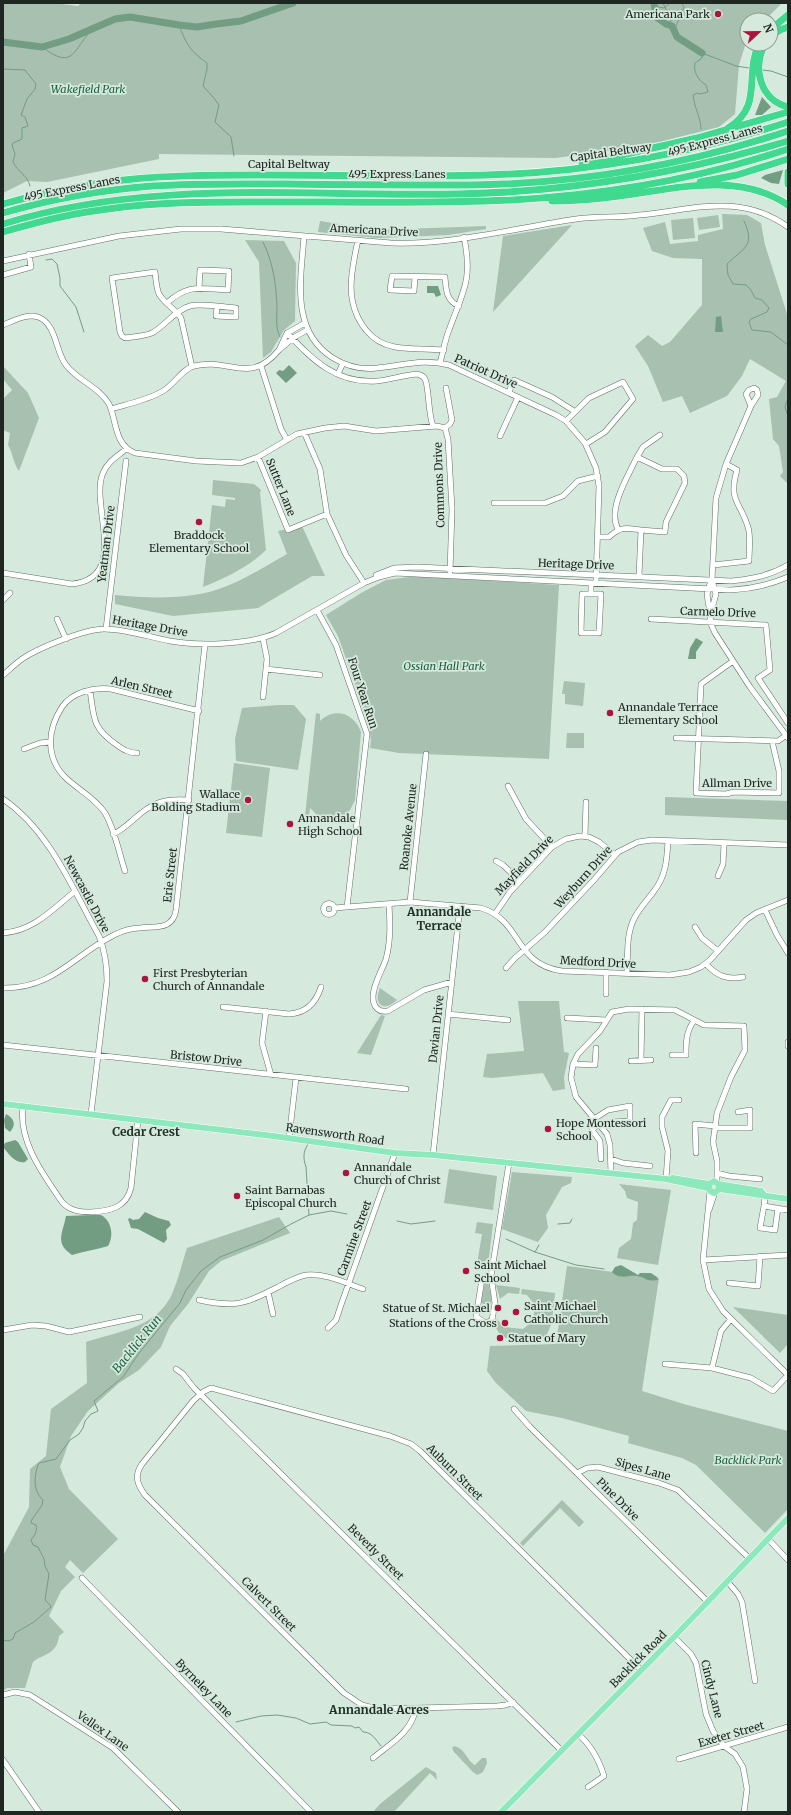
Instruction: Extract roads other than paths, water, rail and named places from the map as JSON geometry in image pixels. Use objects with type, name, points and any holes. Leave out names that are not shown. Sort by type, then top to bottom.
[{"type":"highway","points":[[779,22],[788,15]]},
{"type":"highway","points":[[697,138],[724,130],[740,118],[748,107],[753,80],[753,63],[757,52]]},
{"type":"highway","points":[[758,52],[758,67],[762,86],[773,100],[788,107]]},
{"type":"highway","points":[[533,173],[620,156],[697,138],[788,112]]},
{"type":"highway","name":"Capital Beltway","points":[[3,204],[76,187],[162,176],[457,176],[533,173],[593,167],[673,153],[720,142],[788,122]]},
{"type":"highway","name":"495 Express Lanes","points":[[3,213],[54,200],[92,193],[174,185],[471,185],[577,178],[616,173],[687,160],[727,150],[788,131]]},
{"type":"highway","name":"495 Express Lanes","points":[[3,224],[82,205],[161,195],[456,194],[551,189],[602,183],[682,169],[788,141]]},
{"type":"highway","points":[[488,201],[567,195],[646,184],[712,170],[788,149]]},
{"type":"highway","points":[[689,186],[757,169],[788,159]]},
{"type":"highway","points":[[788,172],[788,184]]},
{"type":"highway","points":[[3,232],[81,213],[126,206],[168,203],[562,201],[592,199],[689,186],[718,185],[741,187],[762,192],[788,205]]},
{"type":"main road","name":"Ravensworth Road","points":[[3,1104],[289,1138],[395,1153],[433,1154],[666,1179],[680,1178],[713,1186],[788,1199]]},
{"type":"main road","name":"Backlick Road","points":[[501,1812],[674,1637],[788,1518]]},
{"type":"street","name":"Americana Drive","points":[[3,261],[29,254],[119,236],[181,229],[221,230],[414,243],[464,237],[578,218],[624,217],[723,205],[753,209],[773,217],[788,227]]},
{"type":"street","name":"Patriot Drive","points":[[304,236],[300,300],[307,330],[322,350],[342,363],[367,369],[418,362],[440,363],[463,371],[566,421],[586,444],[598,476],[598,537],[596,575],[591,594]]},
{"type":"street","points":[[440,363],[449,330],[466,288],[468,269],[464,237]]},
{"type":"street","points":[[358,240],[351,272],[351,292],[355,312],[365,328],[374,338],[390,346],[444,350]]},
{"type":"street","points":[[3,275],[31,267],[29,254]]},
{"type":"street","points":[[167,303],[183,290],[228,290],[229,271],[200,270],[200,289]]},
{"type":"street","points":[[192,367],[187,350],[184,329],[178,313],[158,292],[155,272],[112,278],[120,332],[123,337],[152,333],[178,313],[190,306],[217,307]]},
{"type":"street","points":[[415,277],[414,291],[390,290],[392,276],[445,277],[449,298],[453,303],[459,306]]},
{"type":"street","points":[[3,325],[31,316],[37,316],[45,320],[51,329],[59,353],[67,366],[100,394],[111,409],[118,434],[126,449],[110,461],[101,478],[105,550],[102,563],[94,574],[83,582],[72,584],[3,573]]},
{"type":"street","points":[[279,350],[287,333],[305,324]]},
{"type":"street","points":[[111,409],[161,393],[175,382],[182,373],[192,367],[208,365],[245,369],[261,366],[270,360],[292,338],[307,330]]},
{"type":"street","points":[[287,333],[314,360],[338,374],[350,378],[374,381],[413,374],[422,376],[426,382],[429,412],[433,426]]},
{"type":"street","points":[[338,374],[342,363]]},
{"type":"street","points":[[261,366],[281,429],[287,440]]},
{"type":"street","points":[[509,392],[514,380],[552,397],[574,411]]},
{"type":"street","points":[[566,421],[574,411],[589,398],[623,382],[633,399],[605,432],[586,444]]},
{"type":"street","points":[[445,428],[452,420],[446,388]]},
{"type":"street","points":[[500,436],[518,397]]},
{"type":"street","points":[[711,612],[707,589],[712,580],[716,498],[726,464],[751,406]]},
{"type":"street","name":"Commons Drive","points":[[126,449],[135,453],[200,462],[241,463],[258,457],[304,432],[339,426],[371,431],[441,426],[445,428],[448,439],[452,509],[449,575]]},
{"type":"street","points":[[304,432],[320,469],[327,514],[346,555],[364,583]]},
{"type":"street","points":[[618,529],[614,518],[615,506],[643,447],[660,435]]},
{"type":"street","name":"Sutter Lane","points":[[258,457],[288,530],[327,514]]},
{"type":"street","points":[[598,537],[609,537],[618,529],[627,528],[665,532],[666,522],[685,483],[684,476],[677,469],[662,469],[637,457]]},
{"type":"street","name":"Yeatman Drive","points":[[106,629],[126,462]]},
{"type":"street","points":[[713,565],[749,561],[749,528],[734,495],[733,483],[737,470],[726,464]]},
{"type":"street","points":[[494,503],[546,503],[563,496],[578,481],[598,476]]},
{"type":"street","points":[[639,576],[641,530]]},
{"type":"street","name":"Heritage Drive","points":[[3,675],[29,655],[90,630],[106,629],[171,641],[205,644],[247,641],[263,638],[276,633],[379,574],[394,568],[417,567],[712,580],[752,579],[768,575],[788,565]]},
{"type":"street","name":"Heritage Drive","points":[[364,583],[395,573],[716,590],[755,588],[772,584],[788,577]]},
{"type":"street","points":[[676,738],[780,741],[788,736],[750,687],[710,622],[716,590],[712,580]]},
{"type":"street","points":[[3,600],[10,593]]},
{"type":"street","points":[[582,594],[591,594],[601,594],[599,633],[581,632],[582,594]]},
{"type":"street","name":"Four Year Run","points":[[317,610],[336,645],[367,734],[347,907]]},
{"type":"street","points":[[57,619],[66,639]]},
{"type":"street","name":"Carmelo Drive","points":[[651,619],[766,625],[770,670],[758,678],[788,723]]},
{"type":"street","points":[[263,638],[267,653],[263,697]]},
{"type":"street","name":"Erie Street","points":[[3,988],[26,986],[46,979],[64,970],[101,943],[124,931],[138,928],[163,927],[174,919],[189,800],[205,644]]},
{"type":"street","name":"Allman Drive","points":[[733,661],[700,684],[696,793],[779,793],[779,771],[772,741]]},
{"type":"street","points":[[266,669],[320,675]]},
{"type":"street","name":"Arlen Street","points":[[125,871],[113,834],[102,809],[66,778],[54,761],[50,742],[53,724],[63,706],[73,696],[90,690],[111,689],[199,711]]},
{"type":"street","points":[[90,690],[95,720],[99,730],[107,738],[126,751],[137,754]]},
{"type":"street","points":[[24,749],[40,743],[50,742]]},
{"type":"street","name":"Roanoke Avenue","points":[[410,902],[426,754]]},
{"type":"street","points":[[508,786],[526,819],[552,847]]},
{"type":"street","name":"Newcastle Drive","points":[[3,799],[22,813],[38,830],[49,846],[101,943],[105,957],[107,976],[91,1114]]},
{"type":"street","points":[[113,834],[123,829],[152,805],[172,799],[189,800]]},
{"type":"street","points":[[586,802],[585,836],[599,842],[615,855]]},
{"type":"street","name":"Mayfield Drive","points":[[495,914],[505,898],[552,847],[566,838],[585,836]]},
{"type":"street","points":[[627,973],[628,938],[632,924],[639,910],[661,881],[666,866],[668,841]]},
{"type":"street","name":"Weyburn Drive","points":[[506,968],[515,958],[545,932],[593,882],[615,855],[626,846],[638,842],[668,841],[788,845]]},
{"type":"street","points":[[718,876],[723,864],[724,844]]},
{"type":"street","points":[[496,861],[503,865],[520,881]]},
{"type":"street","points":[[3,934],[21,930],[38,922],[74,892]]},
{"type":"street","name":"Medford Drive","points":[[334,908],[410,902],[481,908],[495,914],[508,926],[524,951],[535,962],[554,970],[682,974],[695,970],[706,964],[741,924],[753,915],[788,900]]},
{"type":"street","points":[[389,904],[390,938],[386,957],[374,992],[374,1002],[376,1008],[382,1011],[388,1011],[424,990],[452,982]]},
{"type":"street","name":"Davian Drive","points":[[433,1154],[460,906]]},
{"type":"street","points":[[765,910],[777,935],[788,953]]},
{"type":"street","points":[[695,927],[702,938],[718,951]]},
{"type":"street","points":[[706,964],[712,971],[722,976],[731,978],[743,977]]},
{"type":"street","points":[[606,972],[606,994]]},
{"type":"street","points":[[223,1007],[289,1014],[304,1010],[316,1000],[321,987]]},
{"type":"street","points":[[611,1173],[609,1140],[600,1124],[580,1103],[572,1089],[571,1078],[573,1064],[578,1054],[600,1031],[612,1012],[622,1009],[675,1010],[704,1025],[744,1026],[745,1050],[725,1092],[717,1113],[713,1142],[717,1173],[709,1210],[703,1260],[709,1289],[719,1307],[788,1375],[773,1391],[751,1378],[712,1368],[665,1364]]},
{"type":"street","points":[[641,1060],[642,1009]]},
{"type":"street","points":[[266,1012],[262,1043],[271,1075]]},
{"type":"street","points":[[448,1014],[508,1020]]},
{"type":"street","points":[[567,1018],[606,1020]]},
{"type":"street","points":[[672,1055],[686,1055],[686,1040],[690,1026],[694,1021]]},
{"type":"street","name":"Bristow Drive","points":[[3,1045],[406,1089]]},
{"type":"street","points":[[573,1064],[595,1065],[596,1048]]},
{"type":"street","points":[[631,1061],[651,1060]]},
{"type":"street","points":[[289,1138],[296,1078]]},
{"type":"street","points":[[666,1179],[668,1151],[662,1127],[662,1117],[671,1100],[679,1100]]},
{"type":"street","points":[[23,1106],[22,1119],[24,1133],[32,1152],[62,1202],[68,1208],[77,1211],[111,1210],[121,1205],[128,1197],[131,1188],[138,1120]]},
{"type":"street","points":[[594,1119],[608,1110],[630,1106],[630,1120],[613,1122]]},
{"type":"street","points":[[696,1153],[695,1124],[715,1127],[750,1128],[750,1110],[738,1112]]},
{"type":"street","points":[[600,1124],[592,1130],[600,1141],[601,1159]]},
{"type":"street","name":"Carmine Street","points":[[328,1328],[336,1320],[395,1153]]},
{"type":"street","points":[[611,1159],[623,1163],[650,1166]]},
{"type":"street","points":[[491,1276],[482,1279],[476,1317],[486,1323],[492,1320],[495,1308],[491,1276],[509,1163]]},
{"type":"street","points":[[717,1173],[760,1179]]},
{"type":"street","points":[[765,1196],[760,1228],[775,1230],[778,1208]]},
{"type":"street","points":[[764,1206],[788,1210]]},
{"type":"street","points":[[703,1260],[788,1254]]},
{"type":"street","points":[[729,1283],[758,1286],[760,1256]]},
{"type":"street","points":[[199,1300],[218,1304],[234,1305],[249,1301],[291,1280],[306,1276],[327,1277],[363,1289]]},
{"type":"street","points":[[268,1292],[273,1314]]},
{"type":"street","points":[[3,1330],[32,1325],[46,1326],[69,1332],[140,1317]]},
{"type":"street","points":[[712,1368],[720,1331],[731,1319]]},
{"type":"street","name":"Beverly Street","points":[[176,1369],[183,1374],[561,1750]]},
{"type":"street","name":"Auburn Street","points":[[201,1393],[208,1389],[215,1388],[390,1436],[411,1444],[420,1451],[641,1670]]},
{"type":"street","name":"Calvert Street","points":[[201,1393],[142,1464],[137,1477],[141,1489],[152,1503],[349,1698],[362,1705],[377,1709],[497,1706],[506,1705],[513,1702]]},
{"type":"street","name":"Pine Drive","points":[[514,1409],[708,1602]]},
{"type":"street","name":"Sipes Lane","points":[[577,1473],[587,1468],[598,1467],[672,1487],[686,1496],[749,1558]]},
{"type":"street","points":[[768,1539],[788,1560]]},
{"type":"street","name":"Byrneley Lane","points":[[82,1578],[311,1812]]},
{"type":"street","points":[[727,1582],[738,1594],[742,1602],[755,1681]]},
{"type":"street","name":"Cindy Lane","points":[[674,1637],[694,1658],[698,1668],[706,1714],[716,1737],[739,1759],[745,1774],[747,1789],[744,1812]]},
{"type":"street","name":"Vellex Lane","points":[[3,1695],[15,1692],[30,1695],[109,1745],[178,1812]]},
{"type":"street","points":[[373,1758],[406,1731],[413,1721],[416,1708]]},
{"type":"street","name":"Exeter Street","points":[[679,1759],[788,1728]]},
{"type":"street","points":[[578,1734],[587,1741],[600,1763],[604,1776],[588,1787]]},
{"type":"street","points":[[3,1760],[39,1812]]},
{"type":"waterway","points":[[3,42],[42,47],[69,39],[115,19],[130,17],[197,27],[241,21],[293,3]]},
{"type":"waterway","points":[[654,3],[656,17],[672,26],[677,37],[702,53]]},
{"type":"waterway","points":[[663,3],[671,20],[670,25]]},
{"type":"waterway","points":[[654,6],[664,8],[670,3]]},
{"type":"waterway","points":[[674,31],[684,7],[681,3]]},
{"type":"waterway","points":[[179,25],[189,47],[196,55],[207,63],[203,86],[219,105],[215,122],[231,137],[234,156]]},
{"type":"waterway","points":[[42,47],[53,54],[61,57],[67,57],[72,55],[77,50],[92,30]]},
{"type":"waterway","points":[[701,129],[693,95],[708,92],[706,85],[695,73],[695,63],[702,58],[702,53],[736,66],[749,68]]},
{"type":"waterway","points":[[3,69],[25,70],[36,84],[35,89],[27,99],[21,115],[25,117],[28,126],[22,128],[22,139],[13,143],[12,145],[15,154],[13,162],[17,169],[27,179],[30,186]]},
{"type":"waterway","points":[[762,70],[771,71],[788,77]]},
{"type":"waterway","points":[[744,221],[749,236],[748,242],[743,250],[727,264],[728,275],[733,284],[746,285],[751,290],[755,298],[762,300],[769,308],[767,312],[751,319],[749,322],[752,330],[771,332],[788,345]]},
{"type":"waterway","points":[[263,242],[269,257],[275,281],[277,298],[277,326],[280,337]]},
{"type":"waterway","points":[[46,260],[52,259],[57,264],[60,286],[76,307],[84,332]]},
{"type":"waterway","points":[[788,397],[785,407],[788,416]]},
{"type":"waterway","name":"Backlick Run","points":[[3,1640],[8,1641],[13,1639],[15,1633],[34,1622],[51,1607],[45,1600],[49,1574],[38,1547],[33,1545],[31,1540],[36,1529],[36,1525],[31,1523],[31,1521],[42,1505],[43,1500],[37,1492],[35,1484],[39,1463],[56,1459],[70,1440],[79,1434],[85,1421],[91,1414],[98,1411],[94,1401],[123,1377],[139,1353],[180,1303],[186,1290],[201,1271],[220,1257],[263,1240],[309,1215],[306,1167],[304,1158],[304,1152],[308,1144]]},
{"type":"waterway","points":[[309,1215],[331,1211],[347,1214]]},
{"type":"waterway","points":[[558,1224],[570,1223],[572,1219]]},
{"type":"waterway","points":[[397,1221],[411,1224],[435,1221]]},
{"type":"waterway","points":[[506,1239],[535,1252],[576,1265],[604,1269]]},
{"type":"waterway","points":[[535,1252],[539,1245]]},
{"type":"waterway","points":[[236,1722],[261,1716],[277,1715],[296,1718],[310,1724],[326,1722],[331,1725],[352,1726],[355,1728],[359,1727],[363,1732],[369,1733],[381,1746]]},
{"type":"place","name":"Americana Park","points":[[718,14]]},
{"type":"place","name":"Braddock Elementary School","points":[[199,522]]},
{"type":"place","name":"Annandale Terrace Elementary School","points":[[610,713]]},
{"type":"place","name":"Wallace Bolding Stadium","points":[[248,800]]},
{"type":"place","name":"Annandale High School","points":[[290,824]]},
{"type":"place","name":"First Presbyterian Church of Annandale","points":[[145,979]]},
{"type":"place","name":"Hope Montessori School","points":[[548,1129]]},
{"type":"place","name":"Annandale Church of Christ","points":[[346,1173]]},
{"type":"place","name":"Saint Barnabas Episcopal Church","points":[[237,1196]]},
{"type":"place","name":"Saint Michael School","points":[[466,1271]]},
{"type":"place","name":"Statue of St. Michael","points":[[498,1308]]},
{"type":"place","name":"Saint Michael Catholic Church","points":[[516,1312]]},
{"type":"place","name":"Stations of the Cross","points":[[505,1323]]},
{"type":"place","name":"Statue of Mary","points":[[500,1338]]},
{"type":"district","name":"Annandale Terrace","points":[[439,919]]},
{"type":"district","name":"Cedar Crest","points":[[146,1132]]},
{"type":"district","name":"Annandale Acres","points":[[379,1710]]},
{"type":"park label","name":"Wakefield Park","points":[[88,89]]},
{"type":"park label","name":"Ossian Hall Park","points":[[444,666]]},
{"type":"park label","name":"Backlick Park","points":[[748,1460]]}]
